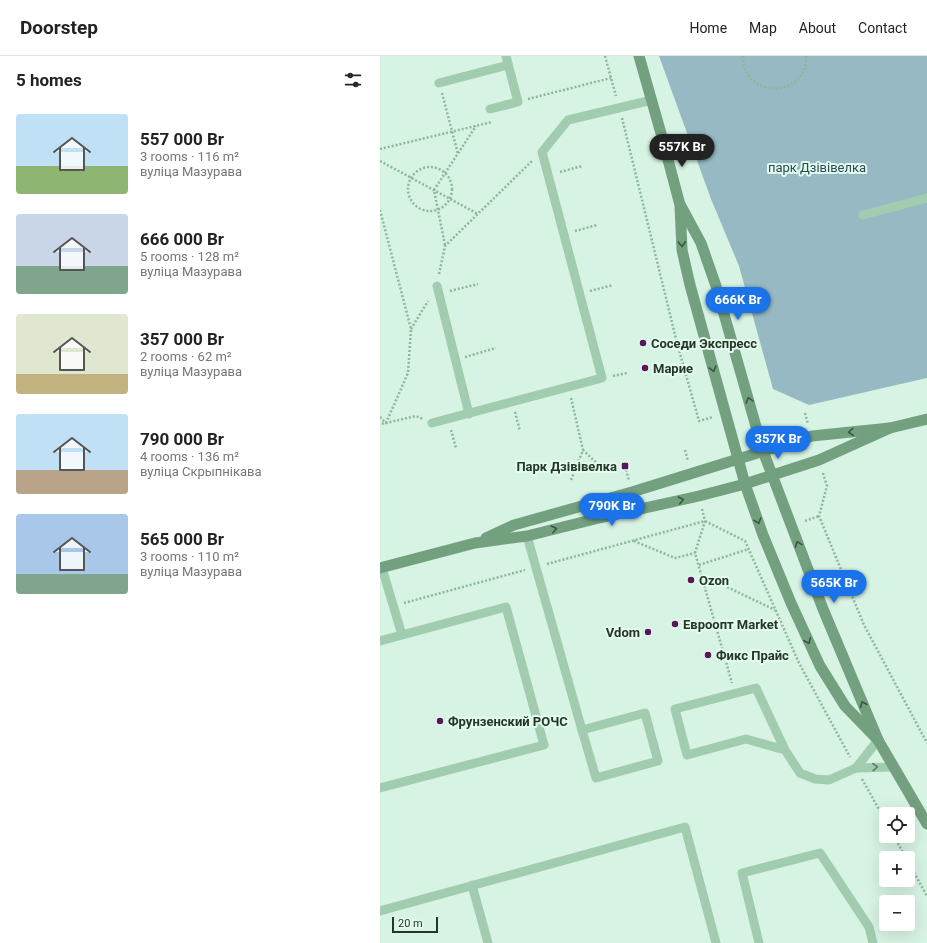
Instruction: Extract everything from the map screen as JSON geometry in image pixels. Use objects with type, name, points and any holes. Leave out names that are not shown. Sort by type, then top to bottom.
[{"type":"main road","points":[[639,56],[680,204],[682,250],[745,484],[763,535],[820,666],[845,706],[878,740]]},
{"type":"main road","points":[[680,204],[701,243],[716,286],[771,477],[823,609],[878,740],[927,824]]},
{"type":"main road","points":[[475,543],[514,526],[632,492],[812,436],[890,428],[927,419]]},
{"type":"main road","points":[[381,568],[475,543],[527,536],[771,477],[819,460],[890,428]]},
{"type":"lane","points":[[439,83],[507,61],[518,102],[490,110]]},
{"type":"lane","points":[[432,423],[602,378],[542,152],[568,120],[652,100]]},
{"type":"lane","points":[[863,215],[927,198]]},
{"type":"lane","points":[[438,290],[469,414]]},
{"type":"lane","points":[[527,536],[537,567],[582,730],[596,778],[658,761],[645,713],[582,730]]},
{"type":"lane","points":[[381,568],[402,635]]},
{"type":"lane","points":[[380,640],[506,607],[544,745],[380,788]]},
{"type":"lane","points":[[785,750],[746,739],[687,755],[675,709],[756,688],[785,750],[800,773],[815,780],[829,780],[856,768],[893,767]]},
{"type":"lane","points":[[856,768],[878,740]]},
{"type":"lane","points":[[380,911],[685,827],[716,943]]},
{"type":"lane","points":[[759,943],[742,874],[820,853],[869,927],[873,943]]},
{"type":"lane","points":[[472,885],[488,943]]},
{"type":"path","points":[[605,56],[677,343],[699,421],[715,416]]},
{"type":"path","points":[[743,57],[745,68],[750,78],[758,85],[768,89],[778,89],[788,86],[797,80],[803,72],[806,56]]},
{"type":"path","points":[[439,83],[458,154]]},
{"type":"path","points":[[411,329],[438,290],[445,246],[434,190],[476,126]]},
{"type":"path","points":[[445,246],[542,152]]},
{"type":"path","points":[[380,161],[478,214]]},
{"type":"path","points":[[548,175],[582,166]]},
{"type":"path","points":[[427,167],[440,170],[445,173],[452,185],[452,192],[450,199],[443,207],[432,212],[424,211],[413,204],[409,198],[408,191],[411,178],[421,169],[427,167]]},
{"type":"path","points":[[380,210],[411,329],[408,373],[386,422]]},
{"type":"path","points":[[563,234],[597,225]]},
{"type":"path","points":[[438,290],[478,284]]},
{"type":"path","points":[[579,294],[613,285]]},
{"type":"path","points":[[455,360],[496,348]]},
{"type":"path","points":[[569,387],[584,450],[605,471]]},
{"type":"path","points":[[512,402],[520,431]]},
{"type":"path","points":[[805,413],[809,424]]},
{"type":"path","points":[[380,424],[416,416]]},
{"type":"path","points":[[380,417],[386,422]]},
{"type":"path","points":[[448,419],[456,448]]},
{"type":"path","points":[[571,480],[584,450]]},
{"type":"path","points":[[686,450],[688,462]]},
{"type":"path","points":[[823,473],[827,486],[819,516],[864,625],[927,743]]},
{"type":"path","points":[[702,508],[705,521],[695,553],[735,694]]},
{"type":"path","points":[[805,521],[819,516]]},
{"type":"path","points":[[393,606],[705,521],[745,541],[799,663],[879,809]]},
{"type":"path","points":[[633,541],[675,558],[695,553]]},
{"type":"path","points":[[699,565],[749,549]]},
{"type":"path","points":[[702,575],[776,610]]},
{"type":"path","points":[[915,875],[927,896]]},
{"type":"green space","name":"парк Дзівівелка","points":[[659,56],[927,56],[927,378],[809,405],[773,389],[739,266],[711,199]]},
{"type":"place","name":"Соседи Экспресс","points":[[643,343]]},
{"type":"place","name":"Марие","points":[[645,368]]},
{"type":"place","name":"Парк Дзівівелка","points":[[625,466]]},
{"type":"place","name":"Ozon","points":[[691,580]]},
{"type":"place","name":"Евроопт Market","points":[[675,624]]},
{"type":"place","name":"Vdom","points":[[648,632]]},
{"type":"place","name":"Фикс Прайс","points":[[708,655]]},
{"type":"place","name":"Фрунзенский РОЧС","points":[[440,721]]}]
